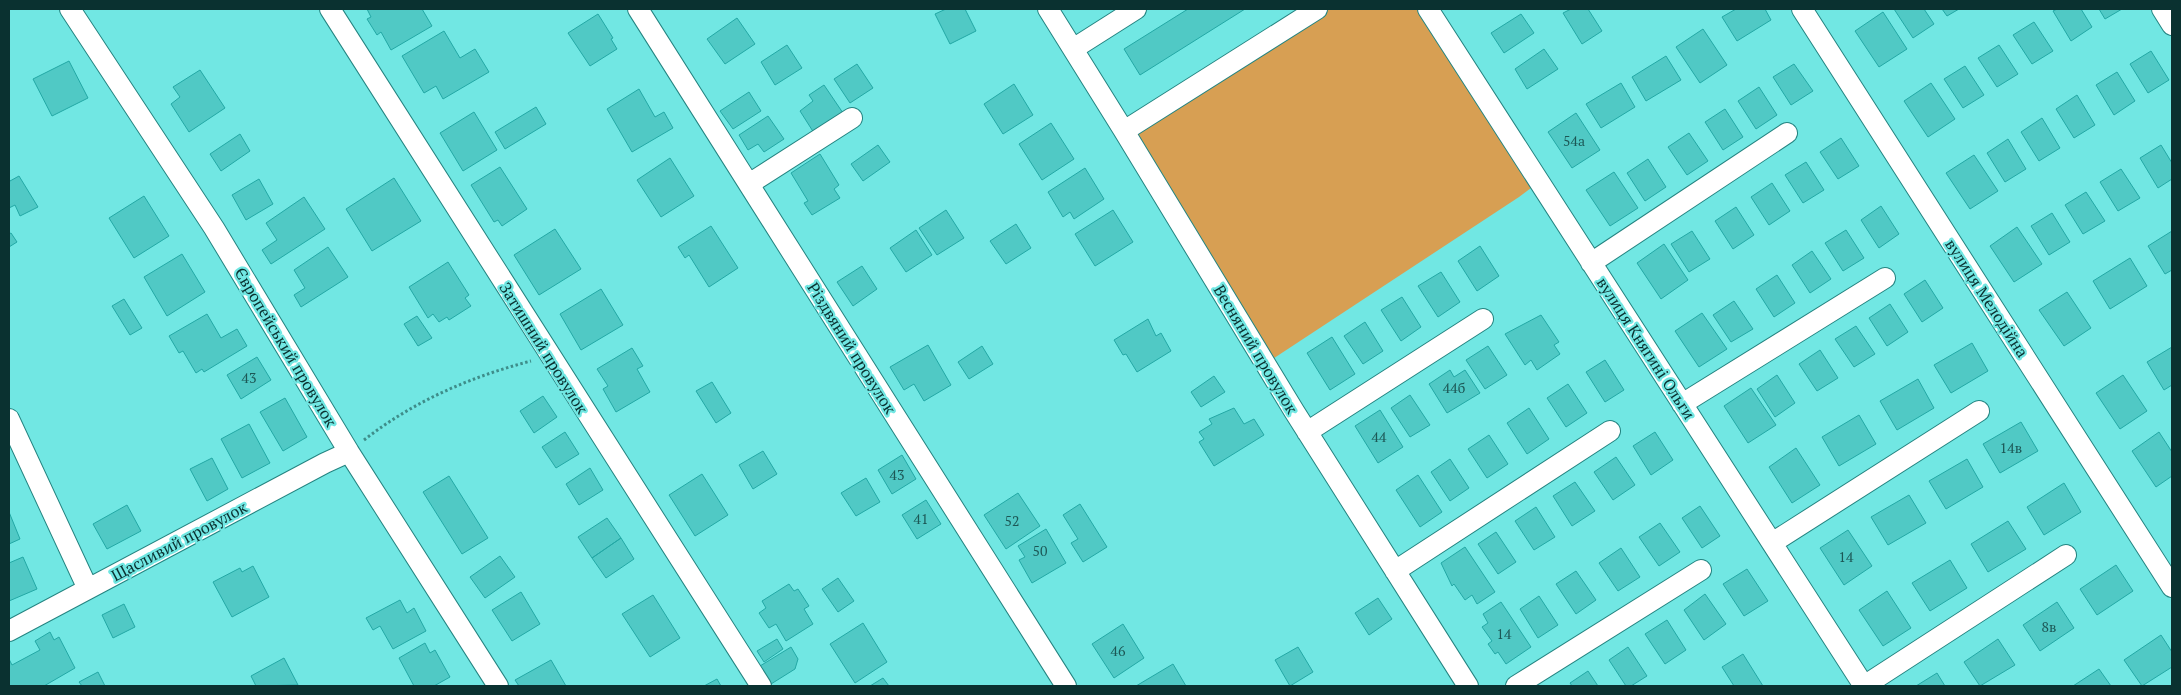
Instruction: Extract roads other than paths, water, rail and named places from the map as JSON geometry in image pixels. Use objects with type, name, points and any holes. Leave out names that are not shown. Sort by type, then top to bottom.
[{"type":"street","name":"Європейський провулок","points":[[70,9],[214,228],[349,452],[494,685]]},
{"type":"street","name":"Затишний провулок","points":[[330,9],[548,356],[760,686]]},
{"type":"street","name":"Різдвяний провулок","points":[[638,9],[1066,686]]},
{"type":"street","name":"Весняний провулок","points":[[1048,9],[1307,432],[1468,686]]},
{"type":"street","points":[[1073,49],[1136,9]]},
{"type":"street","points":[[1124,131],[1317,9]]},
{"type":"street","name":"вулиця Княгині Ольги","points":[[1428,9],[1864,686]]},
{"type":"street","name":"вулиця Мелодійна","points":[[1802,9],[2172,587]]},
{"type":"street","points":[[2162,9],[2172,25]]},
{"type":"street","points":[[749,184],[852,118]]},
{"type":"street","points":[[1591,263],[1787,133]]},
{"type":"street","points":[[1682,404],[1885,278]]},
{"type":"street","points":[[1307,432],[1483,320]]},
{"type":"street","points":[[1772,543],[1979,411]]},
{"type":"street","points":[[9,419],[88,589]]},
{"type":"street","points":[[1395,571],[1610,431]]},
{"type":"street","name":"Щасливий провулок","points":[[9,631],[349,452]]},
{"type":"street","points":[[1864,686],[2066,555]]},
{"type":"street","points":[[1516,686],[1701,570]]}]
